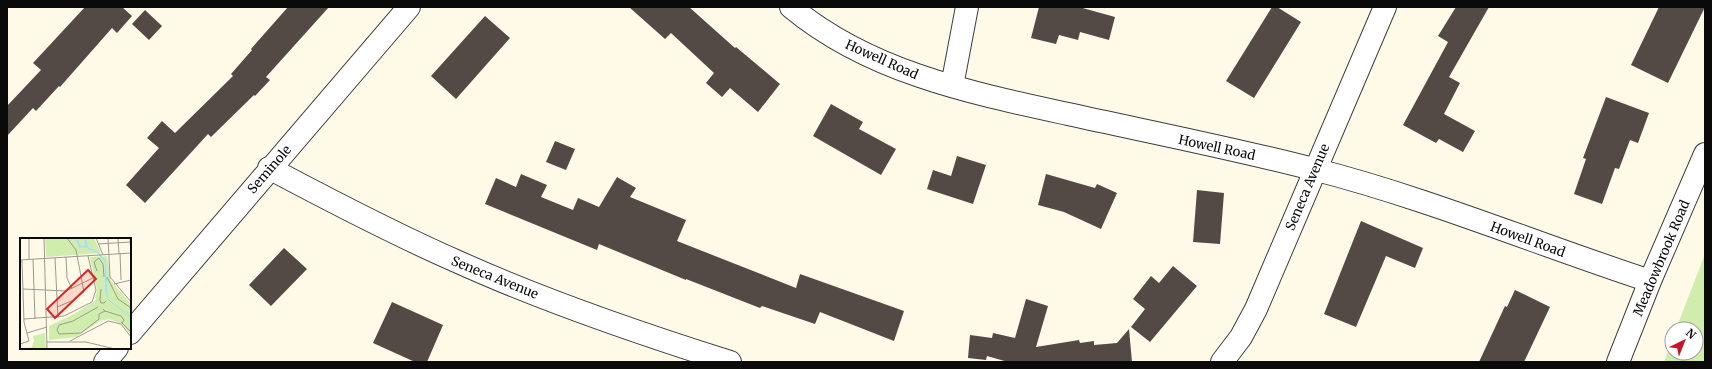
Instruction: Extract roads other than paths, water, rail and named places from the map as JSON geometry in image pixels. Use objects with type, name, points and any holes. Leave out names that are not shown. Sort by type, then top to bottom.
[{"type":"street","name":"Seminole","points":[[131,332],[269,168],[409,7]]},
{"type":"street","name":"Howell Road","points":[[791,7],[843,42],[906,72],[984,96],[1315,169],[1478,221],[1650,281]]},
{"type":"street","points":[[952,86],[968,7]]},
{"type":"street","name":"Seneca Avenue","points":[[1222,362],[1241,337],[1256,309],[1385,7]]},
{"type":"street","name":"Meadowbrook Road","points":[[1618,362],[1650,281],[1705,154]]},
{"type":"street","name":"Seneca Avenue","points":[[269,168],[352,212],[457,262],[543,297],[679,346],[730,362]]},
{"type":"street","points":[[105,362],[116,349]]}]
